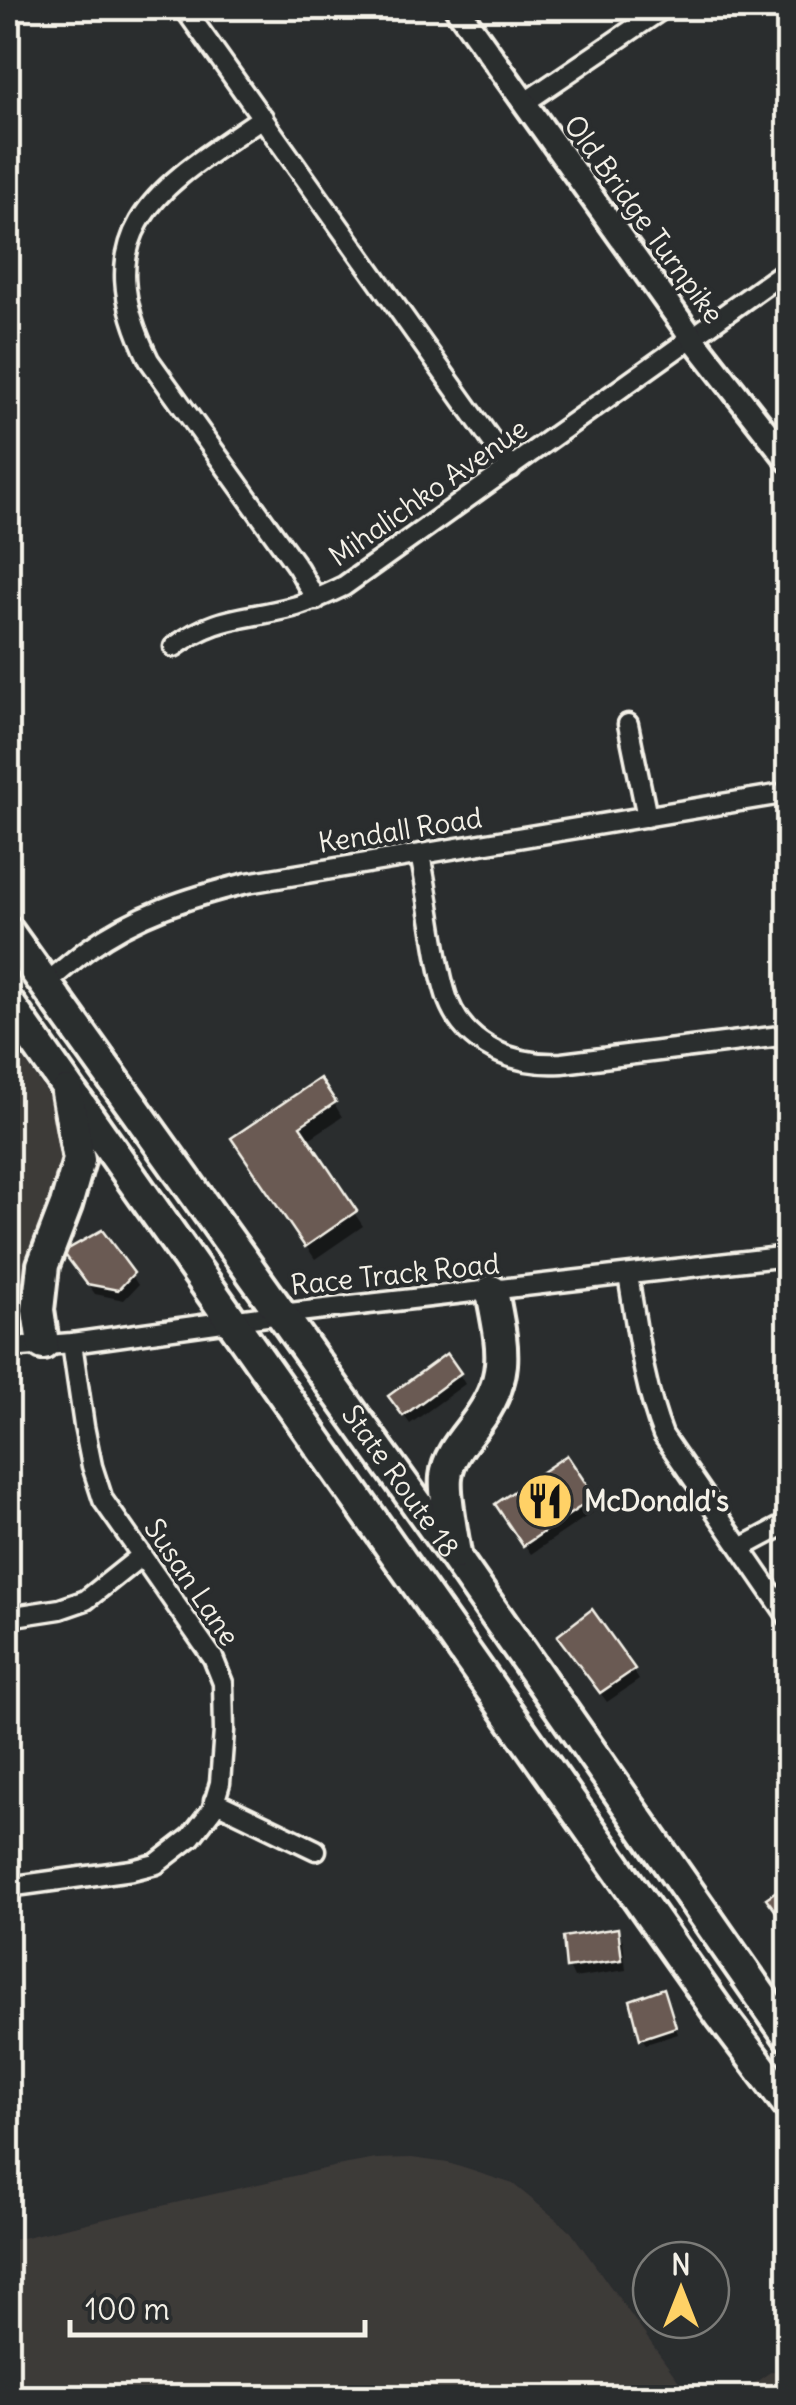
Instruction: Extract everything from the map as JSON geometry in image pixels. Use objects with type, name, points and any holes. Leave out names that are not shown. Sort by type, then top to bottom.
[{"type":"highway","name":"State Route 18","points":[[8,932],[784,2018]]},
{"type":"highway","name":"State Route 18","points":[[8,1003],[788,2104]]},
{"type":"highway","points":[[57,1344],[38,1310],[43,1265],[79,1160],[65,1084]]},
{"type":"highway","points":[[455,1557],[446,1476],[455,1450],[494,1395],[502,1369],[492,1291]]},
{"type":"street","points":[[184,8],[511,468]]},
{"type":"street","name":"Old Bridge Turnpike","points":[[457,8],[691,336],[788,460]]},
{"type":"street","points":[[524,104],[664,8]]},
{"type":"street","points":[[263,116],[180,174],[145,212],[133,232],[128,256],[127,304],[149,360],[298,568],[316,600]]},
{"type":"street","name":"Mihalichko Avenue","points":[[174,647],[214,624],[290,608],[344,586],[788,268]]},
{"type":"street","points":[[628,724],[647,817]]},
{"type":"street","name":"Kendall Road","points":[[45,984],[89,948],[123,927],[197,895],[247,883],[788,794]]},
{"type":"street","points":[[420,854],[440,974],[449,1003],[463,1026],[498,1053],[518,1061],[551,1064],[788,1035]]},
{"type":"street","name":"Race Track Road","points":[[8,1348],[788,1256]]},
{"type":"street","points":[[628,1275],[646,1383],[662,1434],[788,1617]]},
{"type":"street","name":"Susan Lane","points":[[8,1886],[156,1864],[191,1837],[212,1810],[220,1782],[223,1682],[213,1658],[102,1500],[57,1344]]},
{"type":"street","points":[[741,1548],[788,1524]]},
{"type":"street","points":[[8,1617],[60,1609],[86,1600],[140,1556]]},
{"type":"street","points":[[214,1800],[316,1850]]},
{"type":"shaded area","points":[[8,1037],[54,1103],[66,1138],[60,1185],[31,1314],[8,1328]]},
{"type":"shaded area","points":[[376,2159],[448,2163],[513,2184],[571,2232],[631,2315],[631,2340],[649,2340],[690,2397],[8,2397],[8,2241]]},
{"type":"shaded area","points":[[772,2371],[788,2374],[788,2397],[734,2397]]},
{"type":"building","points":[[320,1078],[336,1102],[300,1126],[357,1211],[305,1247],[231,1138]]},
{"type":"building","points":[[102,1230],[134,1273],[118,1290],[87,1284],[63,1252]]},
{"type":"building","points":[[447,1353],[461,1373],[403,1416],[388,1396]]},
{"type":"building","name":"McDonald's","points":[[567,1455],[595,1497],[523,1546],[495,1504]]},
{"type":"building","points":[[592,1609],[635,1669],[600,1693],[557,1636]]},
{"type":"building","points":[[788,1883],[788,1928],[766,1898]]},
{"type":"building","points":[[618,1928],[622,1960],[566,1968],[563,1937]]},
{"type":"building","points":[[664,1988],[676,2027],[640,2039],[630,2000]]},
{"type":"place","name":"McDonald's","points":[[545,1501]]}]
